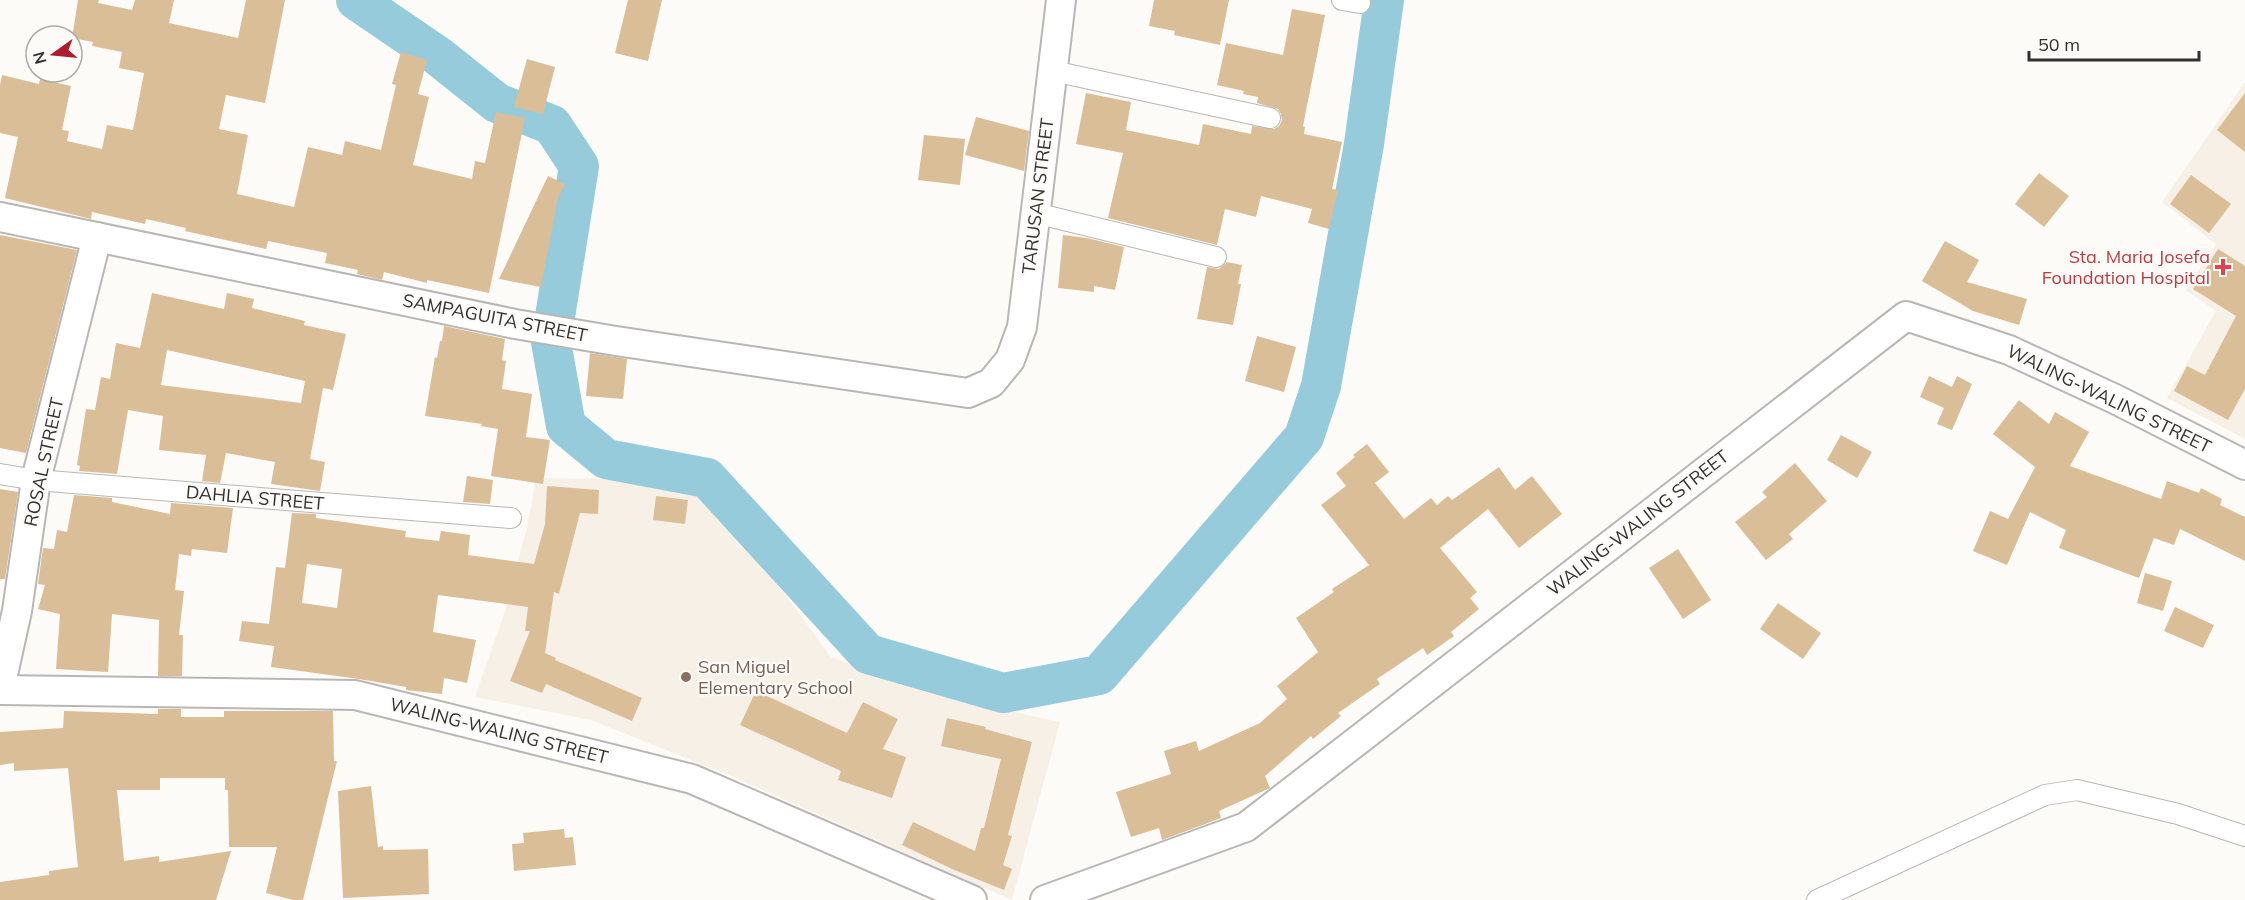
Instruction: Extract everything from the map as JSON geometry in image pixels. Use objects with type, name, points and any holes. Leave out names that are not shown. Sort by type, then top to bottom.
[{"type":"street","name":"TARUSAN STREET","points":[[991,383],[1010,360],[1022,327],[1061,0]]},
{"type":"street","points":[[1053,72],[1270,118]]},
{"type":"street","points":[[1035,213],[1216,256]]},
{"type":"street","name":"SAMPAGUITA STREET","points":[[0,217],[551,330],[968,393],[991,383]]},
{"type":"street","name":"ROSAL STREET","points":[[0,689],[9,610],[36,480],[97,237]]},
{"type":"street","name":"WALING-WALING STREET","points":[[1045,900],[1245,827],[1906,316],[2009,350],[2115,399],[2245,465]]},
{"type":"street","name":"DAHLIA STREET","points":[[0,474],[36,480],[511,518]]},
{"type":"street","name":"WALING-WALING STREET","points":[[0,689],[355,695],[693,779],[972,900]]},
{"type":"street","points":[[1817,900],[2045,795],[2077,790],[2178,814],[2245,836]]},
{"type":"shaded area","name":"Sta. Maria Josefa Foundation Hospital","points":[[2245,82],[2245,439],[2167,398],[2216,311],[2186,290],[2216,244],[2162,202]]},
{"type":"shaded area","name":"San Miguel Elementary School","points":[[536,478],[645,479],[709,500],[751,548],[831,657],[948,697],[1060,722],[1012,900],[731,776],[591,720],[475,697],[506,608],[528,523]]},
{"type":"building","points":[[78,0],[99,0],[98,3],[132,10],[135,0],[174,0],[169,23],[238,38],[246,0],[285,0],[265,103],[226,95],[219,129],[248,135],[237,194],[294,207],[308,147],[342,155],[345,141],[381,150],[396,85],[392,84],[401,52],[427,60],[418,94],[429,97],[413,165],[472,179],[475,161],[485,163],[496,112],[525,118],[489,293],[427,280],[427,283],[384,272],[382,280],[357,274],[358,270],[325,263],[327,253],[268,241],[266,249],[185,231],[186,228],[146,219],[145,224],[92,212],[91,219],[5,198],[18,137],[0,133],[2,75],[24,80],[24,84],[71,86],[62,130],[69,131],[67,141],[102,149],[107,125],[133,130],[144,73],[119,68],[122,52],[92,46],[93,42],[84,40],[84,24],[74,24]]},
{"type":"building","points":[[628,0],[662,0],[648,61],[615,53]]},
{"type":"building","points":[[1154,0],[1229,0],[1220,45],[1174,35],[1175,31],[1149,26]]},
{"type":"building","points":[[1292,9],[1325,15],[1303,126],[1305,127],[1304,134],[1342,142],[1332,189],[1338,190],[1329,229],[1308,223],[1312,209],[1261,196],[1256,217],[1225,209],[1217,245],[1108,218],[1123,153],[1076,144],[1086,93],[1131,102],[1126,130],[1199,145],[1203,124],[1251,134],[1252,126],[1274,129],[1282,120],[1278,109],[1257,103],[1258,97],[1243,94],[1244,91],[1217,85],[1226,43],[1283,55]]},
{"type":"building","points":[[527,59],[555,67],[543,114],[514,107]]},
{"type":"building","points":[[2245,93],[2245,152],[2217,130]]},
{"type":"building","points":[[976,117],[1029,131],[1024,171],[965,155]]},
{"type":"building","points":[[924,135],[965,139],[960,185],[918,180]]},
{"type":"building","points":[[2039,173],[2069,196],[2044,227],[2015,204]]},
{"type":"building","points":[[2191,175],[2231,204],[2209,233],[2170,204]]},
{"type":"building","points":[[548,176],[565,184],[558,198],[541,287],[499,279]]},
{"type":"building","points":[[0,235],[77,250],[26,453],[0,448]]},
{"type":"building","points":[[1063,235],[1124,247],[1115,290],[1094,286],[1094,292],[1058,288]]},
{"type":"building","points":[[1945,241],[1979,260],[1967,282],[2027,299],[2019,325],[1973,311],[1922,281]]},
{"type":"building","points":[[2218,249],[2245,266],[2245,389],[2228,420],[2174,391],[2187,366],[2205,375],[2236,316],[2193,289]]},
{"type":"building","points":[[1227,262],[1242,265],[1238,284],[1241,284],[1233,325],[1197,319],[1207,267],[1219,269]]},
{"type":"building","points":[[152,293],[224,309],[227,293],[254,299],[252,308],[305,321],[304,325],[346,334],[333,390],[323,388],[310,459],[325,462],[320,491],[271,484],[275,462],[226,453],[220,483],[202,481],[206,455],[159,450],[163,416],[128,410],[117,474],[79,471],[80,466],[77,465],[86,409],[95,410],[101,377],[110,379],[116,343],[140,348]],"holes":[[[167,350],[305,381],[301,403],[161,385]]]},
{"type":"building","points":[[444,326],[505,339],[502,360],[506,361],[502,389],[532,394],[526,437],[550,440],[543,484],[491,476],[498,429],[481,426],[482,424],[425,416],[435,357],[437,358],[440,341],[442,341]]},
{"type":"building","points":[[1257,336],[1296,347],[1284,392],[1245,381]]},
{"type":"building","points":[[590,353],[627,359],[623,399],[586,396]]},
{"type":"building","points":[[1929,376],[1952,387],[1957,376],[1972,384],[1952,430],[1937,424],[1944,408],[1920,397]]},
{"type":"building","points":[[2019,400],[2049,424],[2055,412],[2089,432],[2070,466],[2161,499],[2167,481],[2199,493],[2201,488],[2222,499],[2220,505],[2245,517],[2245,561],[2180,529],[2174,545],[2154,538],[2139,578],[2059,548],[2066,530],[2030,512],[2007,565],[1973,551],[1990,511],[2008,519],[2035,467],[1993,434]]},
{"type":"building","points":[[1841,435],[1872,452],[1857,478],[1827,460]]},
{"type":"building","points":[[1367,444],[1389,472],[1375,483],[1404,519],[1431,498],[1437,505],[1448,496],[1452,500],[1499,467],[1515,490],[1532,476],[1562,514],[1519,548],[1488,509],[1440,548],[1477,592],[1470,598],[1479,609],[1451,632],[1454,636],[1427,655],[1423,648],[1377,679],[1380,684],[1338,713],[1341,716],[1313,739],[1311,736],[1265,776],[1270,788],[1219,811],[1221,818],[1162,840],[1159,828],[1131,837],[1116,792],[1171,774],[1164,751],[1196,741],[1199,751],[1260,723],[1287,699],[1277,686],[1318,652],[1296,618],[1334,592],[1332,589],[1369,565],[1321,505],[1346,486],[1336,473]]},
{"type":"building","points":[[1795,463],[1827,501],[1789,534],[1793,539],[1766,560],[1735,522],[1767,497],[1762,492]]},
{"type":"building","points":[[467,476],[493,480],[490,504],[463,502]]},
{"type":"building","points":[[547,486],[599,490],[598,514],[580,513],[559,594],[554,592],[545,653],[556,658],[555,660],[642,698],[632,721],[546,684],[542,693],[510,681],[530,631],[525,631],[528,607],[438,595],[433,632],[476,640],[467,683],[444,678],[442,694],[406,690],[406,687],[359,679],[271,667],[274,646],[239,641],[242,621],[269,624],[276,567],[285,568],[292,513],[316,514],[316,518],[406,531],[405,537],[439,541],[441,531],[470,535],[468,555],[534,564],[545,524]],"holes":[[[307,564],[342,569],[337,608],[302,603]]]},
{"type":"building","points":[[0,489],[18,492],[5,579],[0,579]]},
{"type":"building","points":[[74,495],[112,498],[112,502],[170,514],[171,503],[233,508],[227,553],[192,549],[191,556],[179,554],[175,590],[184,591],[179,635],[183,635],[182,676],[158,676],[159,620],[112,614],[108,672],[56,669],[60,614],[38,609],[45,585],[38,584],[43,548],[54,549],[57,530],[67,532]]},
{"type":"building","points":[[656,496],[688,500],[685,524],[653,520]]},
{"type":"building","points":[[1678,549],[1711,600],[1683,619],[1649,568]]},
{"type":"building","points":[[2145,573],[2172,581],[2163,611],[2137,603]]},
{"type":"building","points":[[1778,603],[1821,633],[1803,659],[1760,629]]},
{"type":"building","points":[[2175,607],[2214,625],[2203,648],[2164,631]]},
{"type":"building","points":[[756,691],[847,733],[863,702],[898,719],[883,749],[906,757],[892,798],[838,780],[841,771],[740,725]]},
{"type":"building","points":[[158,709],[181,709],[181,717],[224,717],[224,711],[333,711],[334,761],[337,761],[303,900],[293,900],[266,893],[277,847],[229,847],[228,790],[225,790],[225,778],[160,778],[160,790],[117,790],[124,861],[159,856],[159,862],[231,851],[216,900],[0,900],[0,882],[49,875],[49,871],[78,867],[68,768],[14,771],[14,763],[0,765],[0,732],[63,728],[64,711],[158,714]]},
{"type":"building","points":[[947,718],[986,727],[985,729],[1032,742],[1008,835],[1012,836],[1003,865],[1012,869],[1004,890],[902,845],[913,822],[975,851],[981,828],[984,828],[1001,759],[941,746]]},
{"type":"building","points":[[371,786],[378,847],[383,846],[383,850],[428,849],[429,894],[343,898],[338,791]]},
{"type":"building","points":[[564,829],[565,838],[573,837],[576,865],[514,871],[512,844],[524,843],[523,833]]},
{"type":"waterway","points":[[356,0],[438,56],[497,103],[552,125],[579,166],[551,342],[566,426],[606,459],[707,478],[868,654],[1003,693],[1099,675],[1304,437],[1321,386],[1364,144],[1384,0]]},
{"type":"place","name":"Sta. Maria Josefa Foundation Hospital","points":[[2223,267]]},
{"type":"place","name":"San Miguel Elementary School","points":[[686,677]]}]
